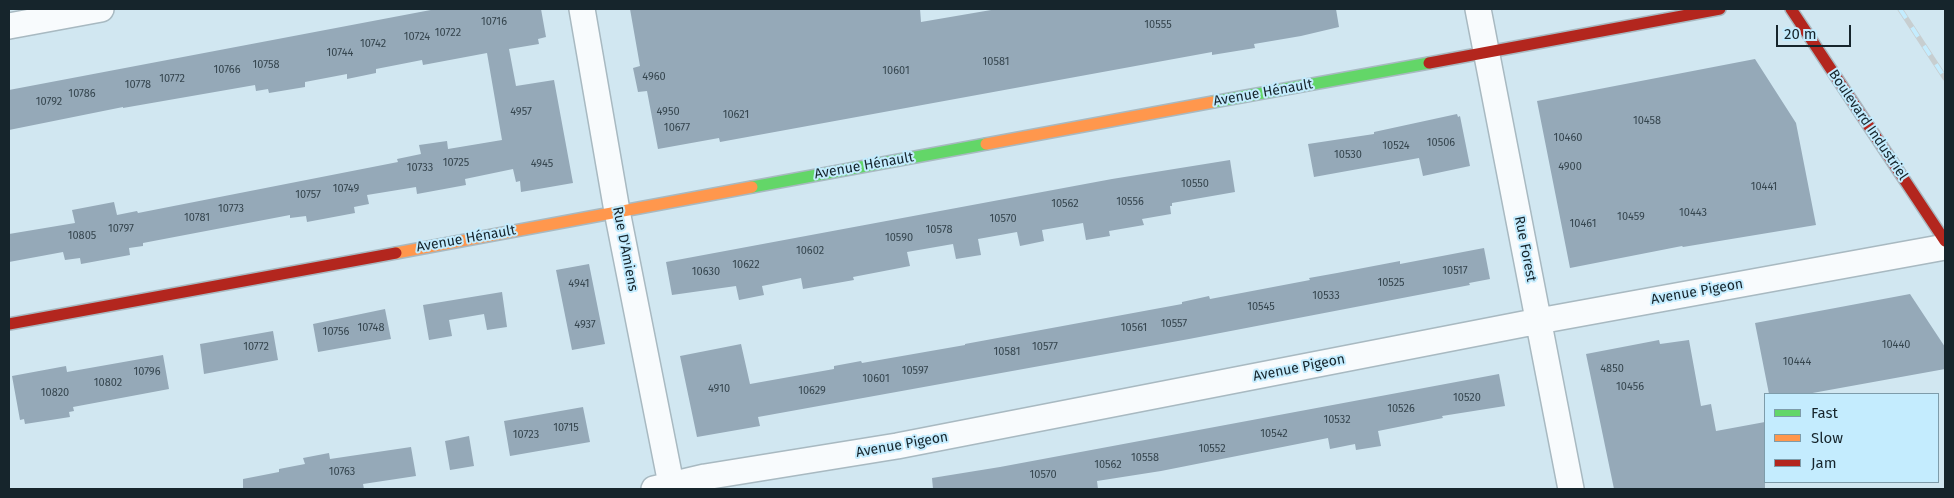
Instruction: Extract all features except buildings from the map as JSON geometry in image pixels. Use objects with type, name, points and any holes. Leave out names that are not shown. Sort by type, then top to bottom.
[{"type":"street","points":[[9,26],[102,9]]},
{"type":"street","name":"Rue D'Amiens","points":[[582,9],[666,488]]},
{"type":"street","name":"Rue Forest","points":[[1478,9],[1540,321],[1571,489]]},
{"type":"street","name":"Avenue Hénault","points":[[9,324],[1720,9]]},
{"type":"street","name":"Boulevard Industriel","points":[[1791,9],[1945,241]]},
{"type":"street","name":"Avenue Pigeon","points":[[666,488],[705,477],[897,446],[1540,321],[1945,246]]},
{"type":"railway","points":[[1900,9],[1945,78]]},
{"type":"traffic: fast","points":[[1213,102],[1429,63]]},
{"type":"traffic: fast","points":[[752,187],[986,144]]},
{"type":"traffic: slow","points":[[986,144],[1213,102]]},
{"type":"traffic: slow","points":[[396,253],[752,187]]},
{"type":"traffic: jam","points":[[1429,63],[1720,9]]},
{"type":"traffic: jam","points":[[1791,9],[1945,241]]},
{"type":"traffic: jam","points":[[9,324],[396,253]]}]
